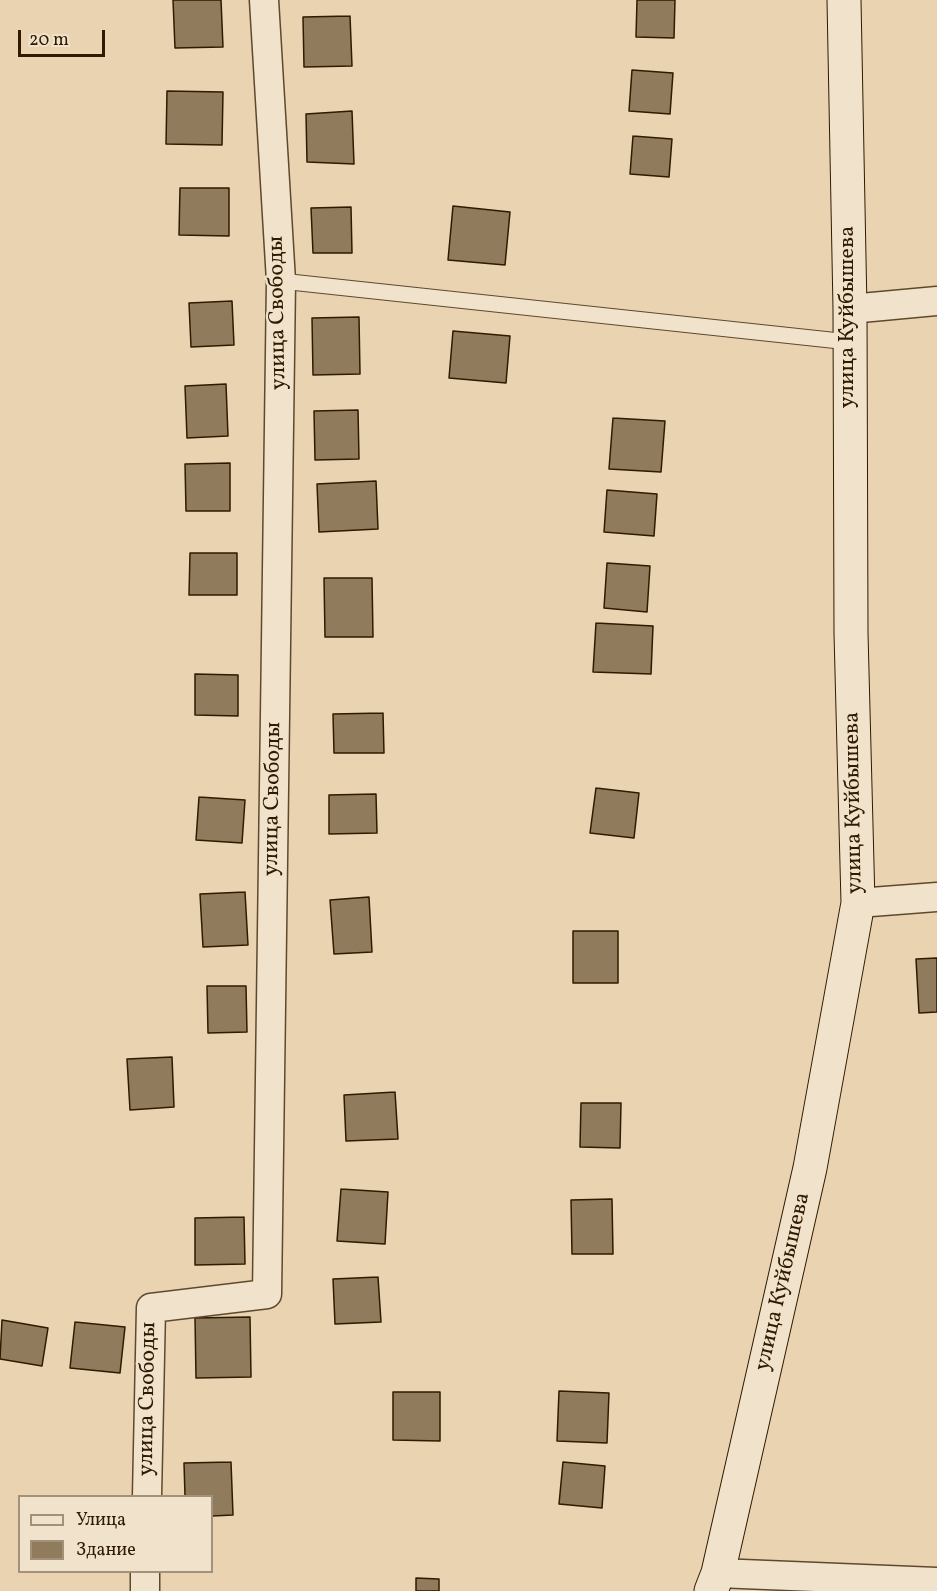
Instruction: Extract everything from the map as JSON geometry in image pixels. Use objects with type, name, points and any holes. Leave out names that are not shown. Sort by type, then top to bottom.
[{"type":"main road","name":"улица Куйбышева","points":[[715,1582],[810,1168],[858,903],[851,633],[850,309],[844,0]]},
{"type":"street","name":"улица Свободы","points":[[147,1495],[151,1308],[267,1294],[281,281],[264,0]]},
{"type":"street","points":[[850,309],[937,301]]},
{"type":"street","points":[[858,903],[937,897]]},
{"type":"street","points":[[145,1573],[145,1591]]},
{"type":"street","points":[[715,1582],[937,1582]]},
{"type":"lane","points":[[281,281],[849,342]]},
{"type":"building","points":[[173,0],[221,0],[223,47],[175,48]]},
{"type":"building","points":[[637,0],[675,0],[674,38],[636,37]]},
{"type":"building","points":[[350,16],[352,66],[304,67],[303,17]]},
{"type":"building","points":[[632,70],[673,73],[670,114],[629,111]]},
{"type":"building","points":[[167,91],[223,92],[222,145],[166,144]]},
{"type":"building","points":[[352,111],[354,164],[307,162],[306,114]]},
{"type":"building","points":[[633,136],[672,139],[669,177],[630,174]]},
{"type":"building","points":[[180,188],[229,188],[229,236],[179,235]]},
{"type":"building","points":[[453,206],[510,212],[505,265],[448,260]]},
{"type":"building","points":[[351,207],[352,253],[313,253],[311,208]]},
{"type":"building","points":[[232,301],[234,345],[191,347],[189,303]]},
{"type":"building","points":[[359,317],[360,374],[313,375],[312,318]]},
{"type":"building","points":[[453,331],[510,336],[506,383],[449,378]]},
{"type":"building","points":[[226,384],[228,436],[187,438],[185,386]]},
{"type":"building","points":[[358,410],[359,459],[315,460],[314,411]]},
{"type":"building","points":[[613,418],[665,421],[661,472],[609,469]]},
{"type":"building","points":[[230,463],[230,511],[186,511],[185,464]]},
{"type":"building","points":[[376,481],[378,529],[319,532],[317,484]]},
{"type":"building","points":[[607,490],[657,494],[654,536],[604,532]]},
{"type":"building","points":[[190,553],[237,553],[237,595],[189,595]]},
{"type":"building","points":[[607,563],[650,566],[647,612],[604,608]]},
{"type":"building","points":[[324,578],[372,578],[373,637],[325,637]]},
{"type":"building","points":[[596,623],[653,626],[651,674],[593,672]]},
{"type":"building","points":[[195,674],[238,675],[238,716],[195,715]]},
{"type":"building","points":[[383,713],[384,753],[334,753],[333,714]]},
{"type":"building","points":[[596,788],[639,793],[634,838],[590,833]]},
{"type":"building","points":[[376,794],[377,833],[329,834],[329,795]]},
{"type":"building","points":[[199,797],[245,800],[242,843],[196,840]]},
{"type":"building","points":[[245,892],[248,945],[203,947],[200,894]]},
{"type":"building","points":[[369,897],[372,952],[334,954],[330,900]]},
{"type":"building","points":[[573,931],[618,931],[618,983],[573,983]]},
{"type":"building","points":[[937,958],[937,1012],[919,1013],[916,959]]},
{"type":"building","points":[[207,986],[246,986],[247,1032],[208,1033]]},
{"type":"building","points":[[172,1057],[174,1107],[130,1110],[127,1059]]},
{"type":"building","points":[[395,1092],[398,1139],[346,1141],[344,1095]]},
{"type":"building","points":[[581,1103],[621,1103],[620,1148],[580,1147]]},
{"type":"building","points":[[341,1189],[388,1192],[385,1244],[337,1241]]},
{"type":"building","points":[[612,1199],[613,1254],[572,1254],[571,1200]]},
{"type":"building","points":[[244,1217],[245,1264],[195,1265],[195,1218]]},
{"type":"building","points":[[378,1277],[381,1322],[335,1324],[333,1279]]},
{"type":"building","points":[[250,1317],[251,1377],[196,1378],[195,1318]]},
{"type":"building","points":[[2,1320],[48,1328],[42,1366],[0,1359]]},
{"type":"building","points":[[75,1322],[125,1327],[120,1373],[70,1368]]},
{"type":"building","points":[[559,1391],[609,1393],[607,1443],[557,1441]]},
{"type":"building","points":[[393,1392],[440,1392],[440,1441],[393,1440]]},
{"type":"building","points":[[231,1462],[233,1515],[213,1516],[213,1495],[185,1495],[184,1463]]},
{"type":"building","points":[[563,1462],[605,1466],[602,1508],[559,1504]]},
{"type":"building","points":[[416,1578],[439,1579],[439,1591],[416,1591]]}]
